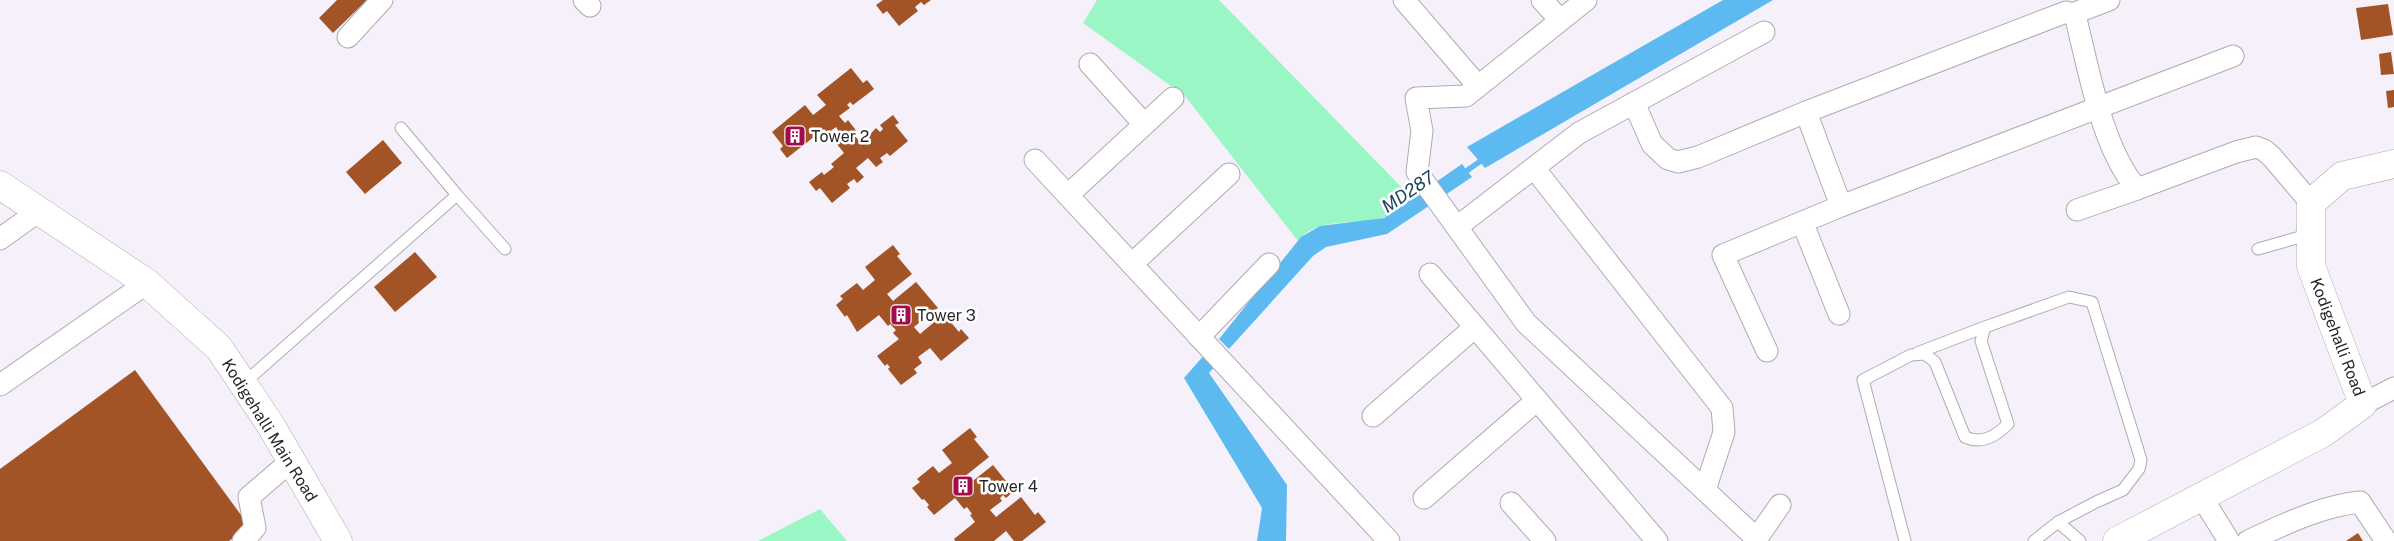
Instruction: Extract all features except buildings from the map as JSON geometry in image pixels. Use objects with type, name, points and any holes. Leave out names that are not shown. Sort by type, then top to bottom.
[{"type":"street","points":[[348,37],[382,0]]},
{"type":"street","points":[[1404,0],[1478,86]]},
{"type":"street","points":[[1542,0],[1560,20]]},
{"type":"street","points":[[1586,0],[1466,96],[1416,98],[1422,131],[1417,172],[1526,323],[1756,540],[1780,504]]},
{"type":"street","points":[[1634,103],[1652,144],[1668,159],[1678,162],[1698,157],[1806,112],[2061,14],[2072,14],[2109,0]]},
{"type":"street","points":[[2072,14],[2076,19],[2099,108],[2120,165],[2137,189]]},
{"type":"street","points":[[1452,220],[1534,168],[1579,133],[1764,32]]},
{"type":"street","points":[[1767,350],[1723,255],[1803,224],[1841,206],[2233,56]]},
{"type":"street","points":[[1090,64],[1144,124]]},
{"type":"street","points":[[1068,195],[1172,98]]},
{"type":"street","points":[[1806,112],[1841,206]]},
{"type":"street","points":[[2077,210],[2236,152],[2256,147],[2264,150],[2272,157],[2311,203],[2342,176],[2394,164]]},
{"type":"street","points":[[1035,160],[1390,541]]},
{"type":"street","points":[[1534,168],[1722,408],[1724,432],[1705,490]]},
{"type":"street","points":[[1132,264],[1229,174]]},
{"type":"street","name":"Kodigehalli Main Road","points":[[0,185],[147,283],[219,348],[244,384],[338,541]]},
{"type":"street","name":"Kodigehalli Road","points":[[2117,541],[2323,433],[2363,404],[2311,266],[2311,203]]},
{"type":"street","points":[[0,239],[39,211]]},
{"type":"street","points":[[1803,224],[1839,314]]},
{"type":"street","points":[[1199,337],[1269,264]]},
{"type":"street","points":[[1430,274],[1657,541]]},
{"type":"street","points":[[0,385],[147,283]]},
{"type":"street","points":[[1374,416],[1475,327]]},
{"type":"street","points":[[2363,404],[2394,388]]},
{"type":"street","points":[[1424,498],[1537,400]]},
{"type":"street","points":[[243,541],[255,528],[249,497],[291,461]]},
{"type":"street","points":[[2201,496],[2229,541]]},
{"type":"street","points":[[2248,541],[2297,519],[2345,503],[2360,502],[2386,541]]},
{"type":"street","points":[[1511,503],[1545,541]]},
{"type":"lane","points":[[401,128],[457,195],[505,248]]},
{"type":"lane","points":[[244,384],[457,195]]},
{"type":"lane","points":[[2258,249],[2311,234]]},
{"type":"lane","points":[[1905,541],[1863,380],[1911,355],[1985,326],[2069,297],[2092,302],[2141,460],[2139,469],[2123,490],[2058,522],[2034,541]]},
{"type":"lane","points":[[1911,355],[1925,354],[1935,362],[1965,437],[1973,440],[1997,436],[2008,424],[1981,341],[1985,326]]},
{"type":"lane","points":[[2058,522],[2080,541]]},
{"type":"green space","points":[[1097,0],[1219,0],[1412,198],[1386,217],[1337,223],[1315,228],[1298,241],[1185,96],[1083,23]]},
{"type":"green space","points":[[820,509],[847,541],[758,541]]},
{"type":"water","points":[[1723,0],[1773,0],[1485,168],[1467,147]]},
{"type":"water","points":[[1462,164],[1472,177],[1387,234],[1326,247],[1313,256],[1229,349],[1219,339],[1301,237],[1320,226],[1384,218]]},
{"type":"water","points":[[1206,353],[1216,365],[1209,373],[1287,485],[1286,541],[1257,541],[1262,508],[1184,378]]},
{"type":"waterway","name":"MD287","points":[[1462,174],[1485,158]]},
{"type":"place","name":"Tower 2","points":[[795,136]]},
{"type":"place","name":"Tower 3","points":[[901,315]]},
{"type":"place","name":"Tower 4","points":[[963,486]]}]
